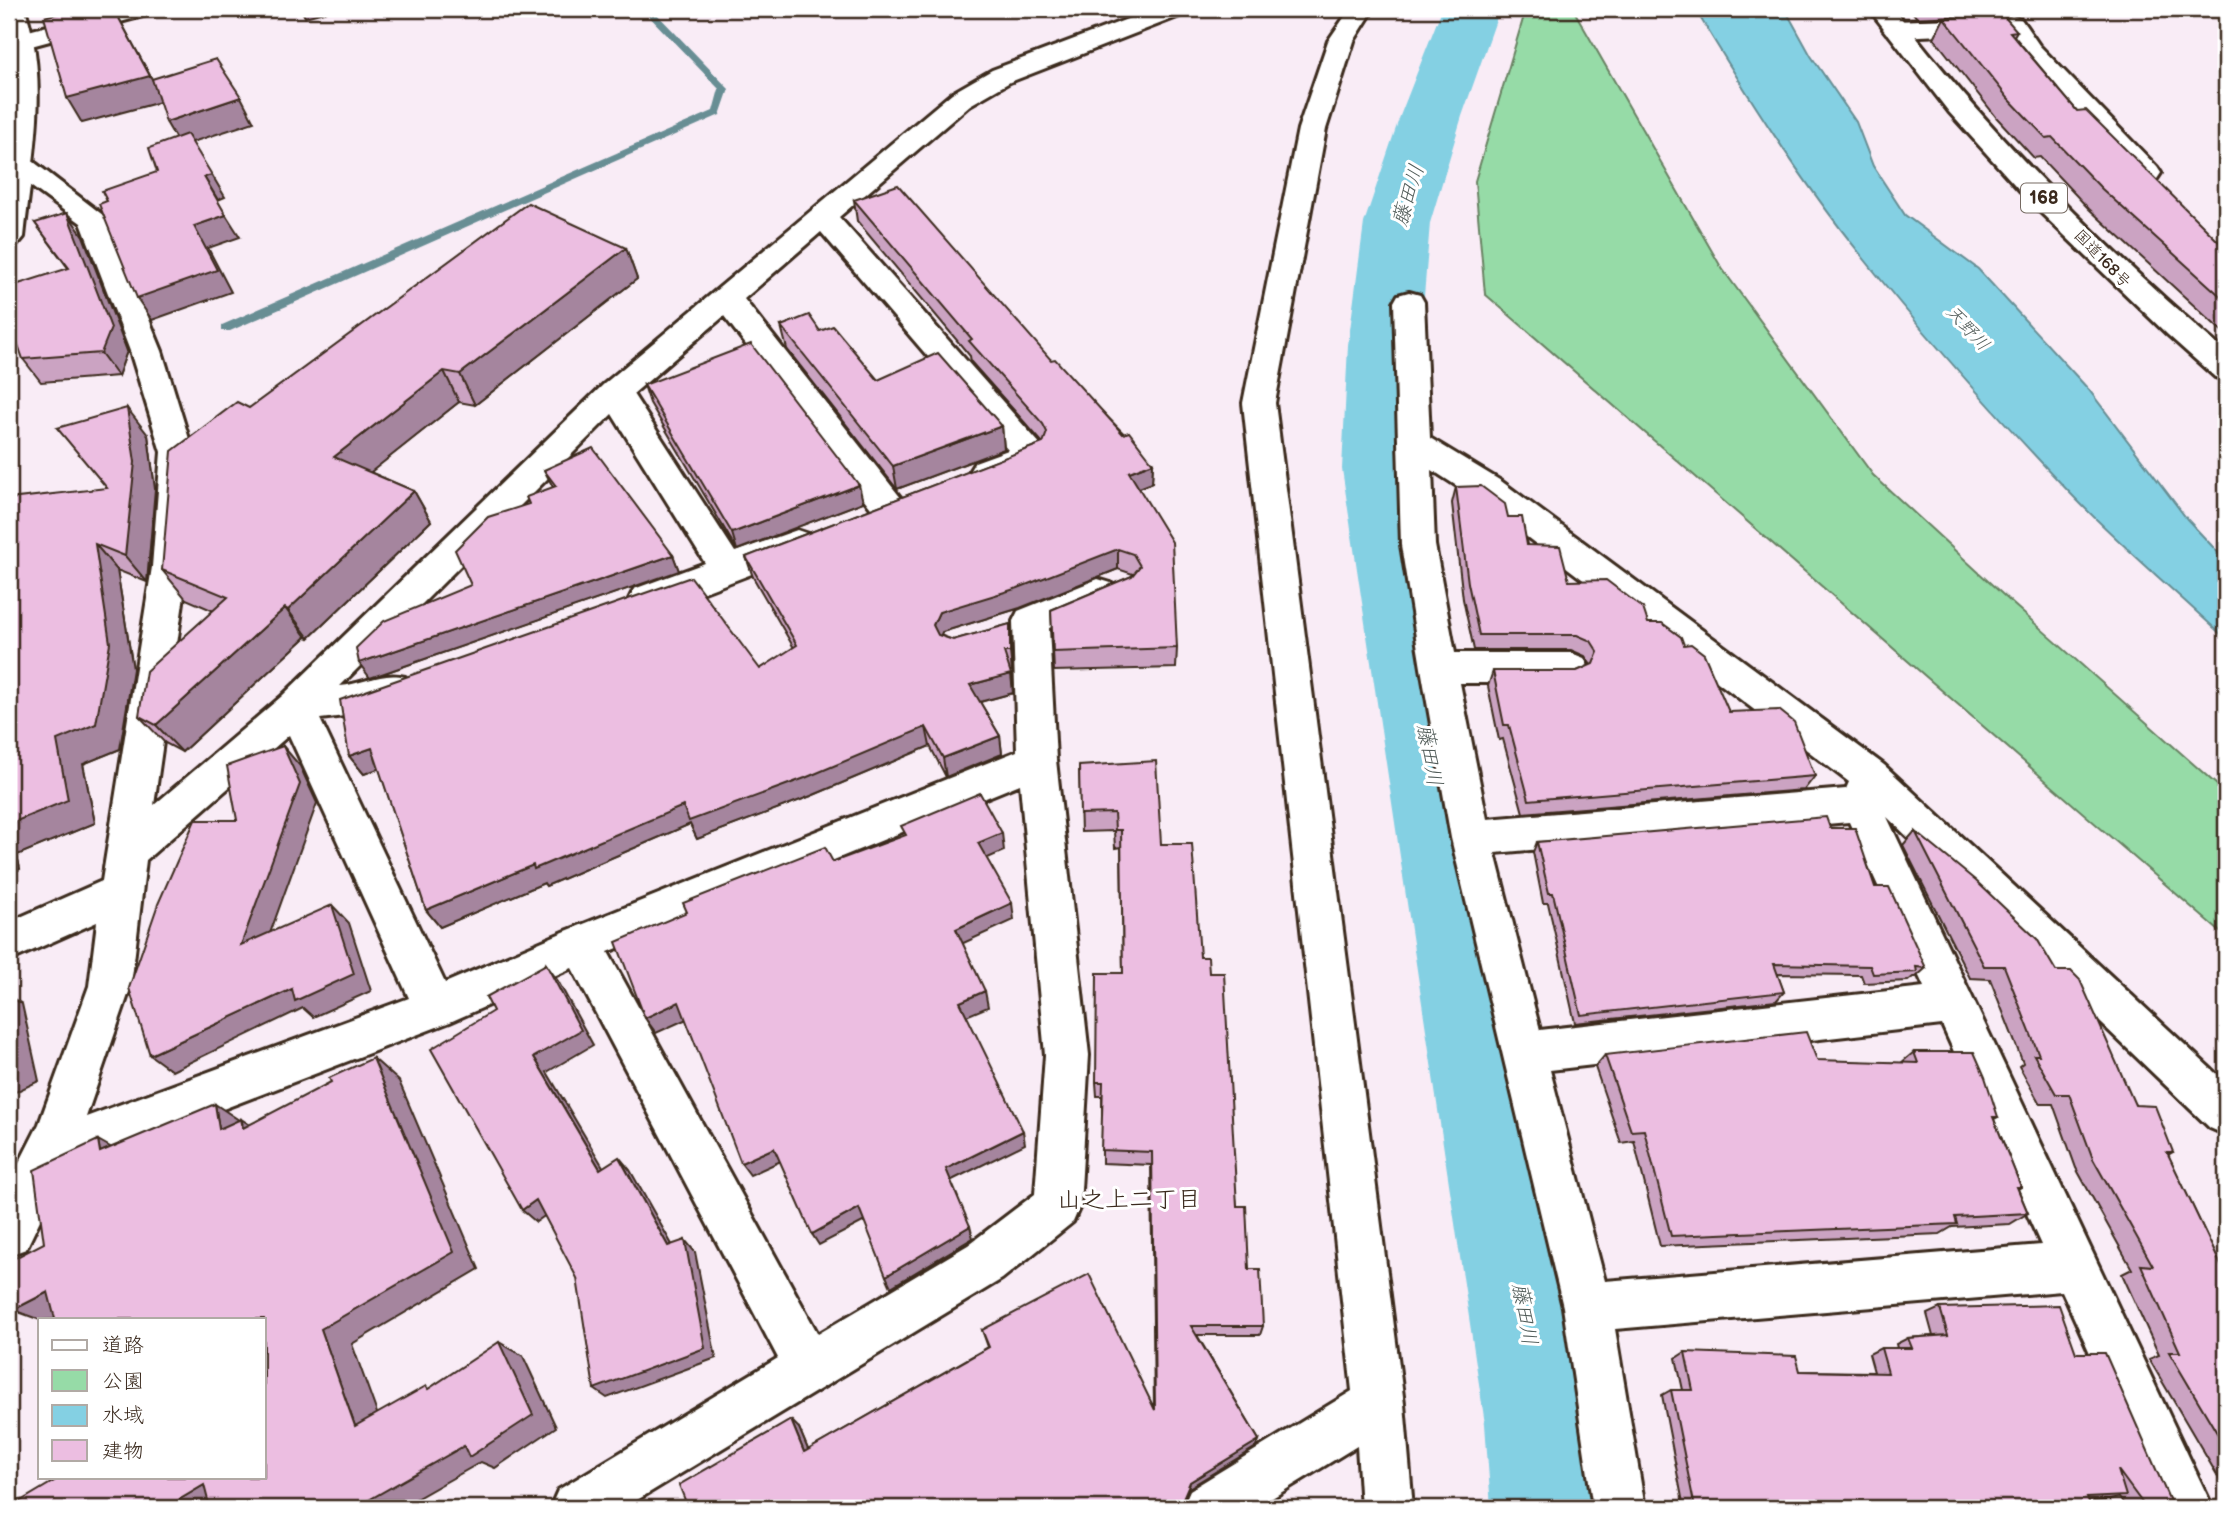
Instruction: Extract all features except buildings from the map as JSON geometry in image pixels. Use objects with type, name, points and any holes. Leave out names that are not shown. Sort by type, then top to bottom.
[{"type":"main road","points":[[9,237],[26,100],[13,9]]},
{"type":"main road","points":[[16,42],[141,9]]},
{"type":"main road","points":[[1001,76],[1003,65],[1127,9]]},
{"type":"main road","points":[[9,942],[124,872],[615,392],[961,99],[1001,76],[1176,9]]},
{"type":"main road","points":[[1362,9],[1341,41],[1312,129],[1259,403],[1379,1405],[1387,1508]]},
{"type":"main road","points":[[1889,19],[2013,16],[2030,50],[2167,195]]},
{"type":"main road","name":"国道168号","points":[[1889,19],[1939,83],[2023,177],[2140,296],[2226,369]]},
{"type":"main road","points":[[9,1232],[58,1133],[110,986],[124,872],[170,567],[177,452],[146,351],[94,219],[20,165]]},
{"type":"main road","points":[[823,216],[1030,454],[953,483]]},
{"type":"main road","points":[[610,611],[728,570],[902,502],[726,297]]},
{"type":"main road","points":[[1409,302],[1417,445],[1418,545],[1439,668],[1471,838],[1587,1307],[1619,1508]]},
{"type":"main road","points":[[615,392],[728,570]]},
{"type":"main road","points":[[1417,445],[1489,490],[1866,790],[2226,1113]]},
{"type":"main road","points":[[994,632],[1031,621],[1119,584]]},
{"type":"main road","points":[[576,1508],[985,1262],[1057,1206],[1067,1055],[1037,760],[1031,621]]},
{"type":"main road","points":[[1439,668],[1571,668]]},
{"type":"main road","points":[[295,706],[361,699],[426,676]]},
{"type":"main road","points":[[295,706],[435,1007]]},
{"type":"main road","points":[[47,1154],[435,1007],[581,944],[1037,760]]},
{"type":"main road","points":[[1471,838],[1866,790]]},
{"type":"main road","points":[[1866,790],[1954,1004],[2187,1508]]},
{"type":"main road","points":[[581,944],[809,1367]]},
{"type":"main road","points":[[1524,1052],[1954,1004]]},
{"type":"main road","points":[[1587,1307],[2075,1266]]},
{"type":"main road","points":[[1208,1508],[1379,1405]]},
{"type":"green space","points":[[1526,9],[1573,9],[1721,267],[1873,475],[2013,604],[2226,793],[2226,937],[1485,294],[1475,181]]},
{"type":"water","name":"天野川","points":[[1695,9],[1785,9],[1811,56],[1856,122],[1873,166],[1905,215],[1978,269],[2089,390],[2187,519],[2226,561],[2226,639],[2071,494],[1911,317],[1816,196]]},
{"type":"waterway","points":[[226,328],[717,113],[724,89],[647,9]]},
{"type":"waterway","name":"藤田川","points":[[1471,9],[1431,116],[1397,223],[1384,345],[1381,469],[1544,1424],[1551,1508]]},
{"type":"district","name":"山之上二丁目","points":[[1129,1199]]}]
